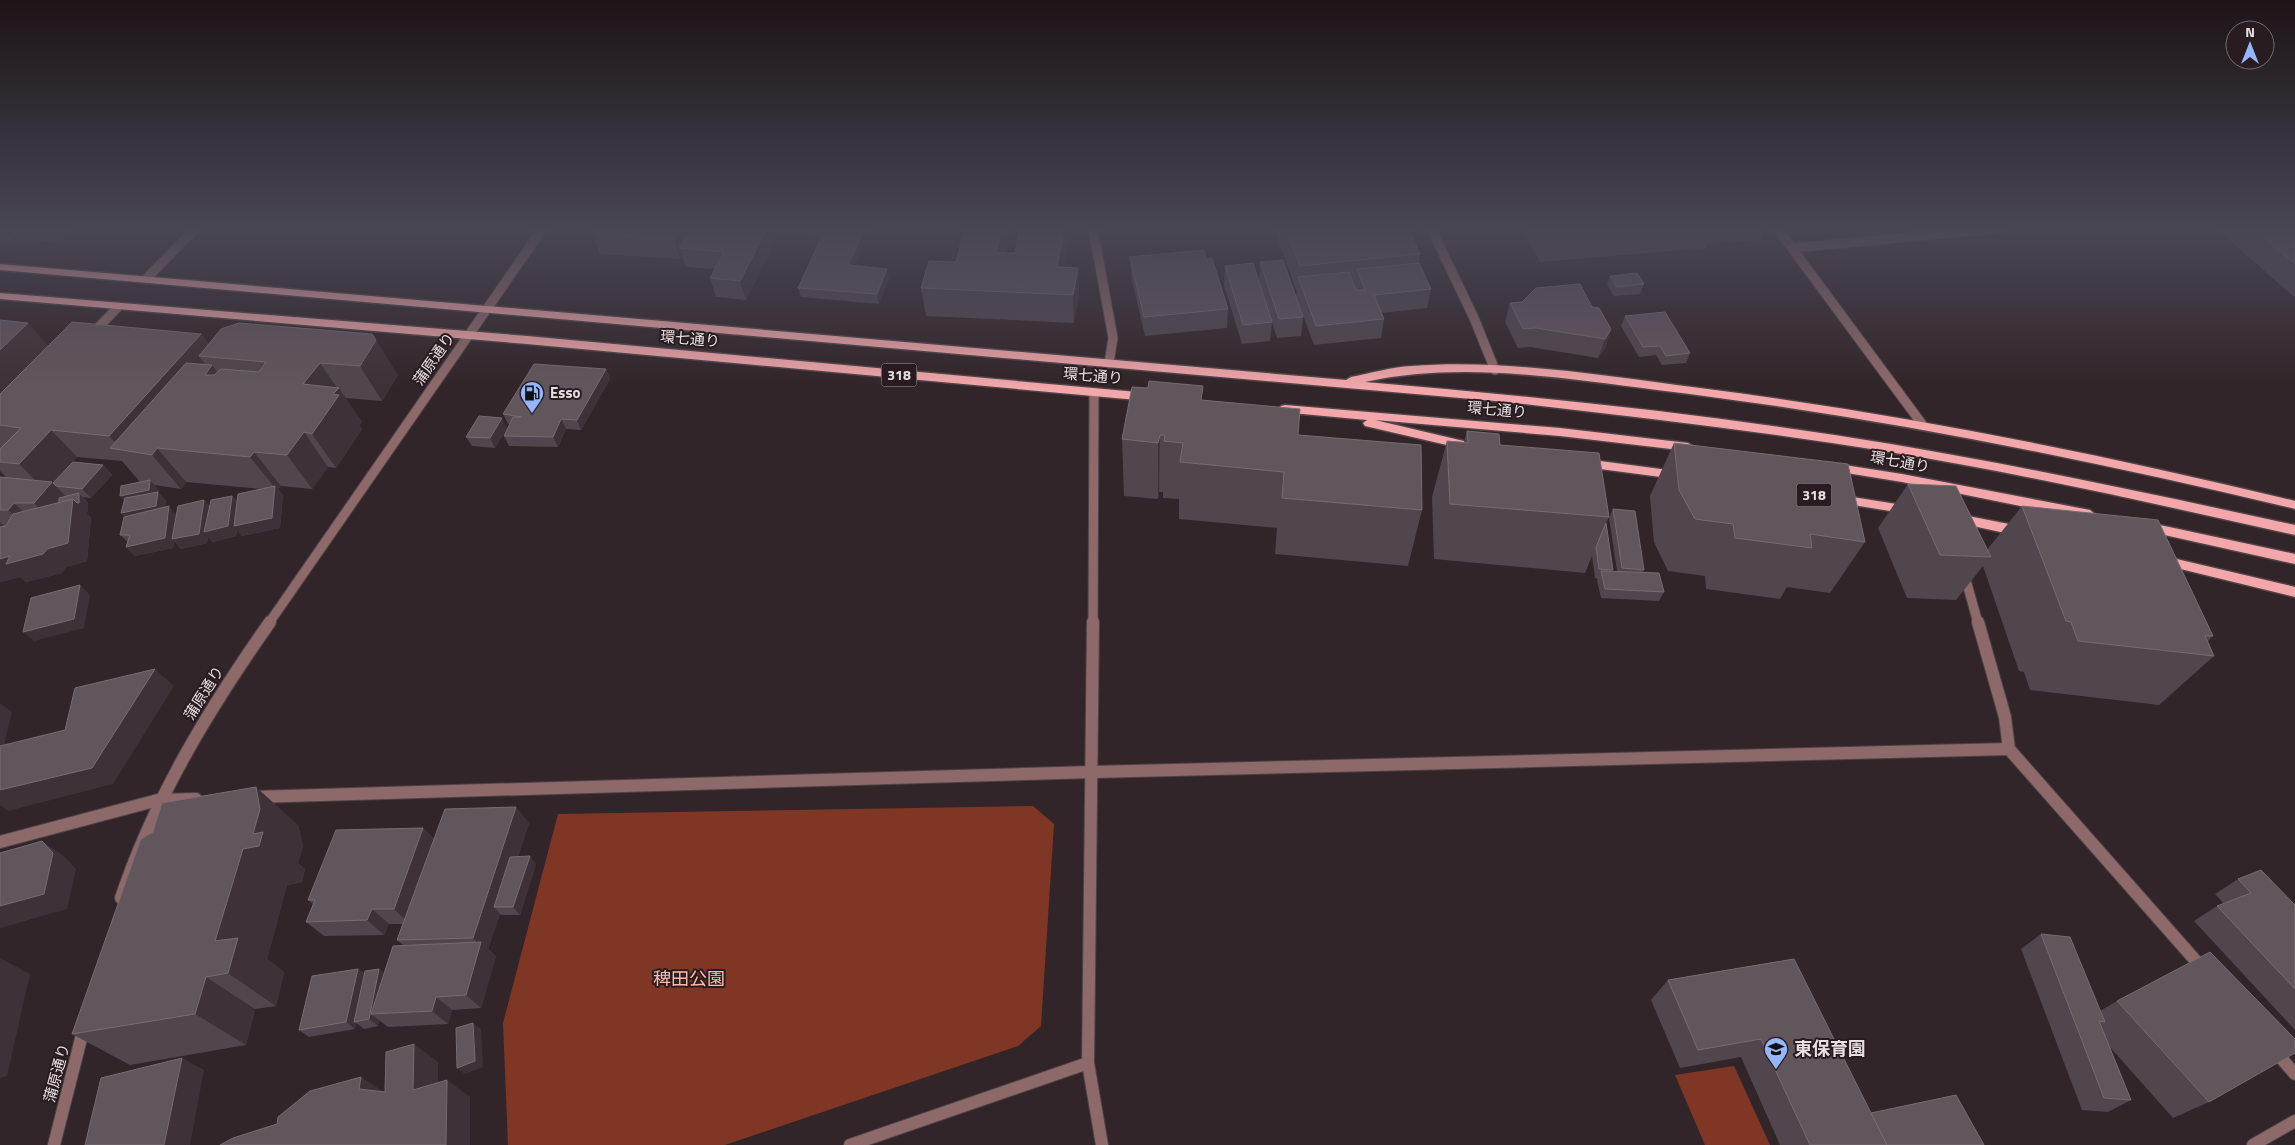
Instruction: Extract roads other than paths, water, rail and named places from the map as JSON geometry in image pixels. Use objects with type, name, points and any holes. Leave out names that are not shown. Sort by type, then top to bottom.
[{"type":"main road","name":"環七通り","points":[[182,281],[486,310],[1506,398],[1613,410],[1751,427],[1891,448],[2090,485],[2295,530]]},
{"type":"main road","name":"環七通り","points":[[0,296],[468,335],[1163,399]]},
{"type":"main road","name":"318","points":[[1331,384],[1420,368],[1495,370],[1740,396],[1922,424],[2133,466],[2295,505]]},
{"type":"main road","name":"環七通り","points":[[1271,408],[1615,438],[1702,449]]},
{"type":"main road","points":[[1330,413],[1478,448]]},
{"type":"main road","points":[[1570,462],[1690,476]]},
{"type":"main road","name":"環七通り","points":[[1817,465],[1912,480],[2105,518]]},
{"type":"main road","name":"318","points":[[1832,497],[1919,512]]},
{"type":"main road","points":[[1949,522],[2032,534]]},
{"type":"main road","points":[[2133,524],[2295,559]]},
{"type":"main road","points":[[2154,558],[2295,592]]},
{"type":"street","name":"蒲原通り","points":[[116,913],[129,870],[158,800],[205,720],[246,656],[506,281]]},
{"type":"street","points":[[1103,281],[1113,338],[1109,363]]},
{"type":"street","points":[[1457,281],[1495,370]]},
{"type":"street","points":[[1817,281],[1922,424]]},
{"type":"street","points":[[84,342],[118,307]]},
{"type":"street","points":[[1094,393],[1093,772],[1088,1063],[1102,1145]]},
{"type":"street","points":[[1961,564],[2005,717],[2009,749],[2210,978]]},
{"type":"street","points":[[245,797],[1093,772],[2009,749]]},
{"type":"street","points":[[0,842],[158,800],[206,798]]},
{"type":"street","name":"蒲原通り","points":[[54,1145],[88,1013]]},
{"type":"street","points":[[2269,1044],[2295,1074]]},
{"type":"street","points":[[850,1145],[1088,1063]]},
{"type":"street","points":[[2253,1145],[2295,1121]]},
{"type":"place","name":"Esso","points":[[532,414]]},
{"type":"place","name":"東保育園","points":[[1776,1070]]},
{"type":"park label","name":"稗田公園","points":[[689,979]]}]
